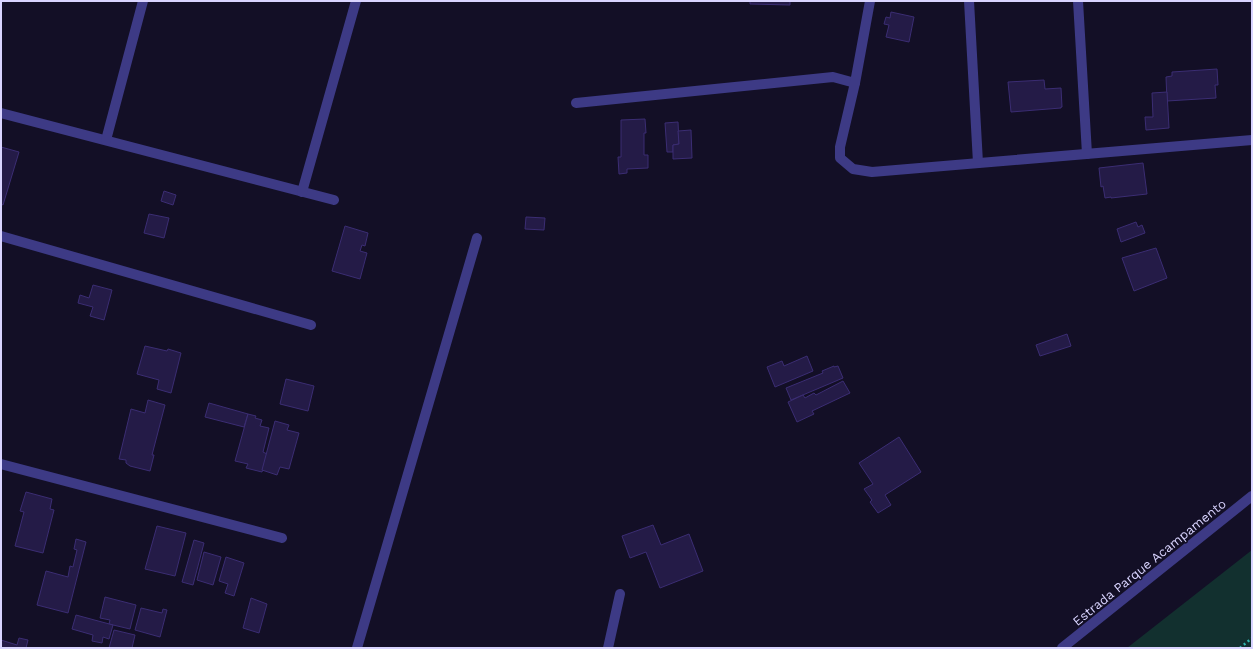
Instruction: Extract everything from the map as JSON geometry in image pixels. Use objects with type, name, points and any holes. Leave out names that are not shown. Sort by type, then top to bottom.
[{"type":"street","points":[[106,140],[143,1]]},
{"type":"street","points":[[302,192],[356,1]]},
{"type":"street","points":[[870,1],[855,83],[840,147],[840,158],[853,169],[872,172],[1252,140]]},
{"type":"street","points":[[969,1],[978,163]]},
{"type":"street","points":[[1078,1],[1087,154]]},
{"type":"street","points":[[576,103],[833,77],[855,83]]},
{"type":"street","points":[[1,113],[334,200]]},
{"type":"street","points":[[1,236],[311,325]]},
{"type":"street","points":[[357,648],[477,238]]},
{"type":"street","points":[[1,464],[282,538]]},
{"type":"street","name":"Estrada Parque Acampamento","points":[[1062,648],[1252,496]]},
{"type":"street","points":[[608,648],[620,594]]},
{"type":"path","points":[[1240,648],[1252,638]]},
{"type":"green space","points":[[1252,550],[1252,648],[1127,648]]},
{"type":"building","points":[[750,1],[790,1],[790,5],[750,4]]},
{"type":"building","points":[[891,12],[914,17],[909,42],[886,37],[889,25],[884,24],[886,17],[890,18]]},
{"type":"building","points":[[1217,69],[1218,85],[1215,85],[1216,98],[1167,101],[1166,77],[1172,76],[1172,72]]},
{"type":"building","points":[[1044,80],[1045,89],[1061,88],[1061,108],[1011,112],[1008,82]]},
{"type":"building","points":[[1167,92],[1169,128],[1146,130],[1145,117],[1153,117],[1152,93]]},
{"type":"building","points":[[645,119],[646,133],[644,133],[644,155],[648,155],[648,168],[627,169],[627,173],[619,174],[618,157],[621,157],[621,120]]},
{"type":"building","points":[[678,122],[679,144],[673,145],[673,152],[667,152],[665,123]]},
{"type":"building","points":[[691,130],[692,158],[673,159],[673,145],[679,144],[678,131]]},
{"type":"building","points":[[1,147],[19,152],[3,205],[1,204]]},
{"type":"building","points":[[1143,163],[1147,194],[1105,198],[1103,186],[1101,187],[1099,168]]},
{"type":"building","points":[[164,191],[176,195],[173,205],[161,201]]},
{"type":"building","points":[[149,214],[169,218],[164,238],[144,233]]},
{"type":"building","points":[[526,217],[545,218],[544,230],[525,229]]},
{"type":"building","points":[[1136,222],[1138,227],[1142,225],[1145,233],[1121,242],[1117,229]]},
{"type":"building","points":[[345,226],[368,233],[365,246],[362,245],[360,251],[367,253],[360,279],[332,271]]},
{"type":"building","points":[[1156,248],[1167,278],[1134,291],[1122,258]]},
{"type":"building","points":[[93,285],[112,290],[104,320],[90,316],[93,307],[78,303],[80,295],[89,298]]},
{"type":"building","points":[[1067,334],[1071,346],[1040,356],[1036,345]]},
{"type":"building","points":[[145,346],[167,351],[168,349],[181,353],[171,393],[157,389],[159,380],[137,374]]},
{"type":"building","points":[[807,356],[813,371],[775,387],[767,367],[782,361],[784,366]]},
{"type":"building","points":[[838,366],[843,378],[791,400],[786,388],[823,373],[822,371]]},
{"type":"building","points":[[286,379],[314,386],[308,411],[280,404]]},
{"type":"building","points":[[843,381],[850,393],[812,411],[814,414],[797,422],[788,402],[803,395],[805,398],[814,393],[816,395]]},
{"type":"building","points":[[148,400],[165,405],[152,455],[154,455],[150,471],[130,466],[126,463],[126,460],[119,459],[131,409],[145,413]]},
{"type":"building","points":[[209,403],[248,414],[244,427],[205,417]]},
{"type":"building","points":[[248,414],[256,416],[255,418],[262,420],[260,426],[269,428],[263,452],[267,454],[262,472],[246,468],[248,464],[235,461]]},
{"type":"building","points":[[275,421],[289,425],[287,430],[299,433],[289,469],[280,467],[277,475],[262,470]]},
{"type":"building","points":[[899,437],[921,472],[885,495],[891,505],[878,513],[870,502],[872,500],[864,489],[873,484],[859,463]]},
{"type":"building","points":[[26,492],[52,499],[50,509],[54,510],[43,553],[15,546],[24,512],[20,511]]},
{"type":"building","points":[[653,525],[661,545],[689,534],[703,571],[660,588],[646,552],[630,558],[622,536]]},
{"type":"building","points":[[157,526],[186,533],[175,576],[145,569]]},
{"type":"building","points":[[76,539],[86,542],[68,613],[37,605],[46,571],[68,577],[70,566],[73,567],[77,550],[74,549]]},
{"type":"building","points":[[194,540],[204,543],[193,585],[182,582]]},
{"type":"building","points":[[204,552],[221,557],[213,585],[197,580]]},
{"type":"building","points":[[226,557],[244,563],[234,596],[225,593],[228,584],[219,581]]},
{"type":"building","points":[[105,597],[136,605],[130,629],[109,624],[110,620],[100,618]]},
{"type":"building","points":[[251,598],[267,604],[259,633],[243,628]]},
{"type":"building","points":[[141,608],[162,613],[163,609],[167,610],[160,637],[135,630]]},
{"type":"building","points":[[76,615],[113,625],[109,639],[103,637],[102,643],[92,641],[93,635],[72,629]]},
{"type":"building","points":[[114,630],[135,635],[132,648],[109,648]]},
{"type":"building","points":[[19,638],[28,640],[26,648],[1,648],[1,640],[17,645]]}]
